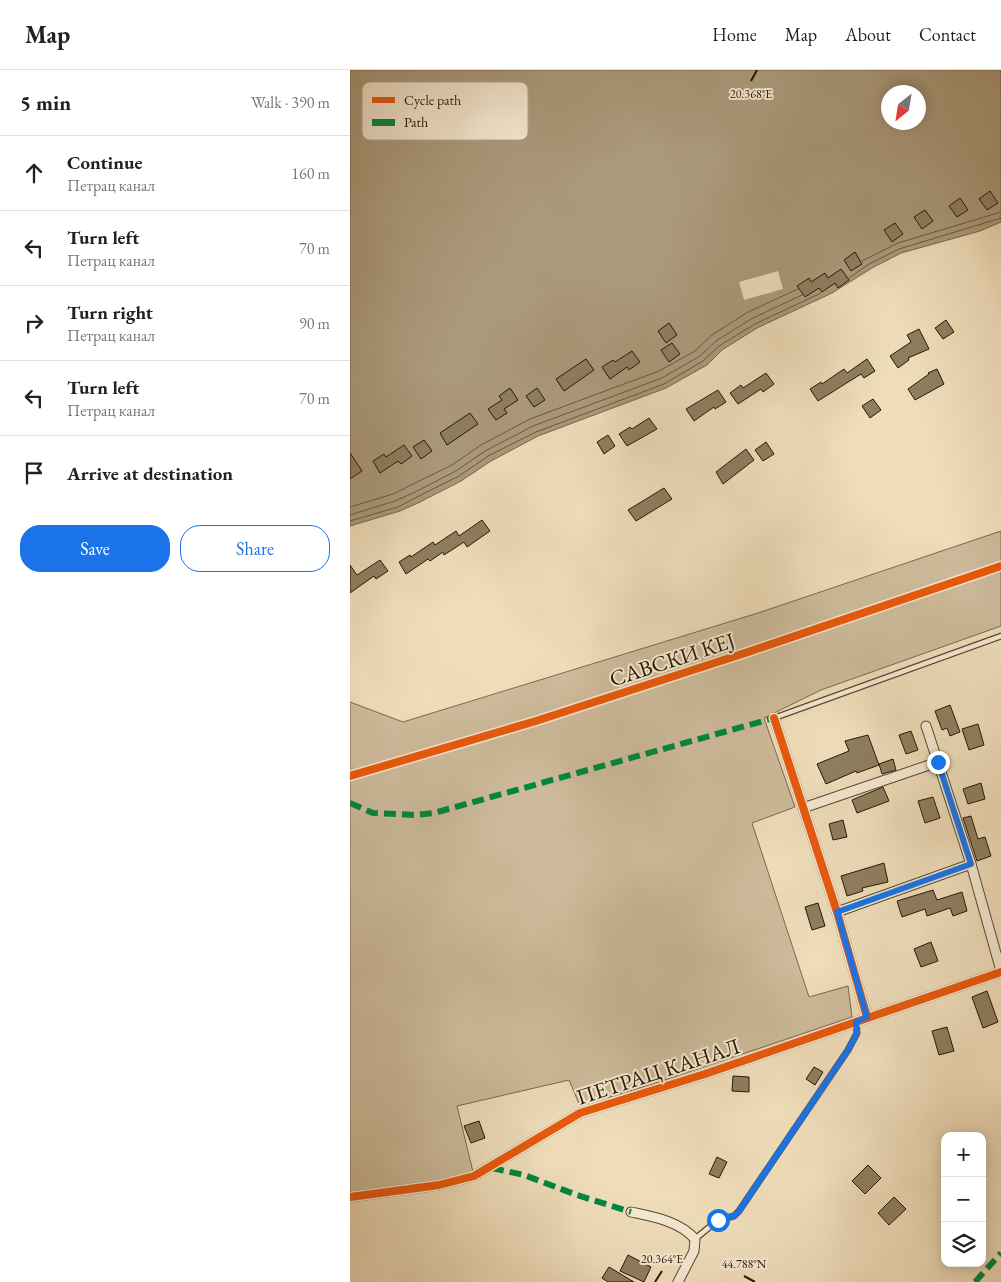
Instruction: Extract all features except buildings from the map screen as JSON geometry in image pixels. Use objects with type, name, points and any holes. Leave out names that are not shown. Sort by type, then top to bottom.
[{"type":"street","points":[[774,718],[837,912],[867,1017]]},
{"type":"street","name":"ПЕТРАЦ КАНАЛ","points":[[350,1197],[439,1185],[474,1176],[580,1113],[705,1074],[1001,971],[971,864],[926,726]]},
{"type":"street","points":[[803,808],[938,762]]},
{"type":"street","points":[[837,912],[971,864]]},
{"type":"street","points":[[631,1212],[667,1221],[683,1228],[695,1239],[694,1251],[678,1282]]},
{"type":"lane","name":"САВСКИ КЕЈ","points":[[350,776],[641,687],[1001,566]]},
{"type":"lane","points":[[774,718],[1001,636]]},
{"type":"lane","points":[[695,1239],[718,1220],[734,1216],[739,1211],[848,1050],[857,1033],[856,1022]]},
{"type":"shaded area","points":[[1001,531],[1001,626],[821,690],[764,718],[795,807],[752,823],[809,997],[848,986],[852,1017],[659,1082],[580,1106],[569,1080],[457,1106],[474,1176],[350,1197],[350,702],[403,722],[758,613]]},
{"type":"water","points":[[350,70],[1001,70],[1001,222],[980,231],[901,253],[872,268],[832,293],[757,328],[722,350],[707,365],[666,388],[538,436],[491,461],[461,481],[400,511],[350,526]]},
{"type":"pier","points":[[778,271],[783,289],[744,300],[739,282]]},
{"type":"marked path","points":[[350,803],[373,813],[416,815],[434,813],[774,718]]},
{"type":"marked path","points":[[492,1168],[524,1175],[577,1195],[631,1212]]},
{"type":"marked path","points":[[975,1282],[1001,1253]]},
{"type":"cycle path","points":[[350,776],[536,721],[745,653],[1001,566]]},
{"type":"cycle path","points":[[774,718],[837,912],[867,1017]]},
{"type":"cycle path","points":[[350,1197],[439,1185],[474,1176],[580,1113],[705,1074],[1001,972]]},
{"type":"route","points":[[718,1220],[734,1216],[739,1211],[848,1050],[857,1033],[856,1022],[867,1017],[837,912],[971,864],[938,762]]}]
